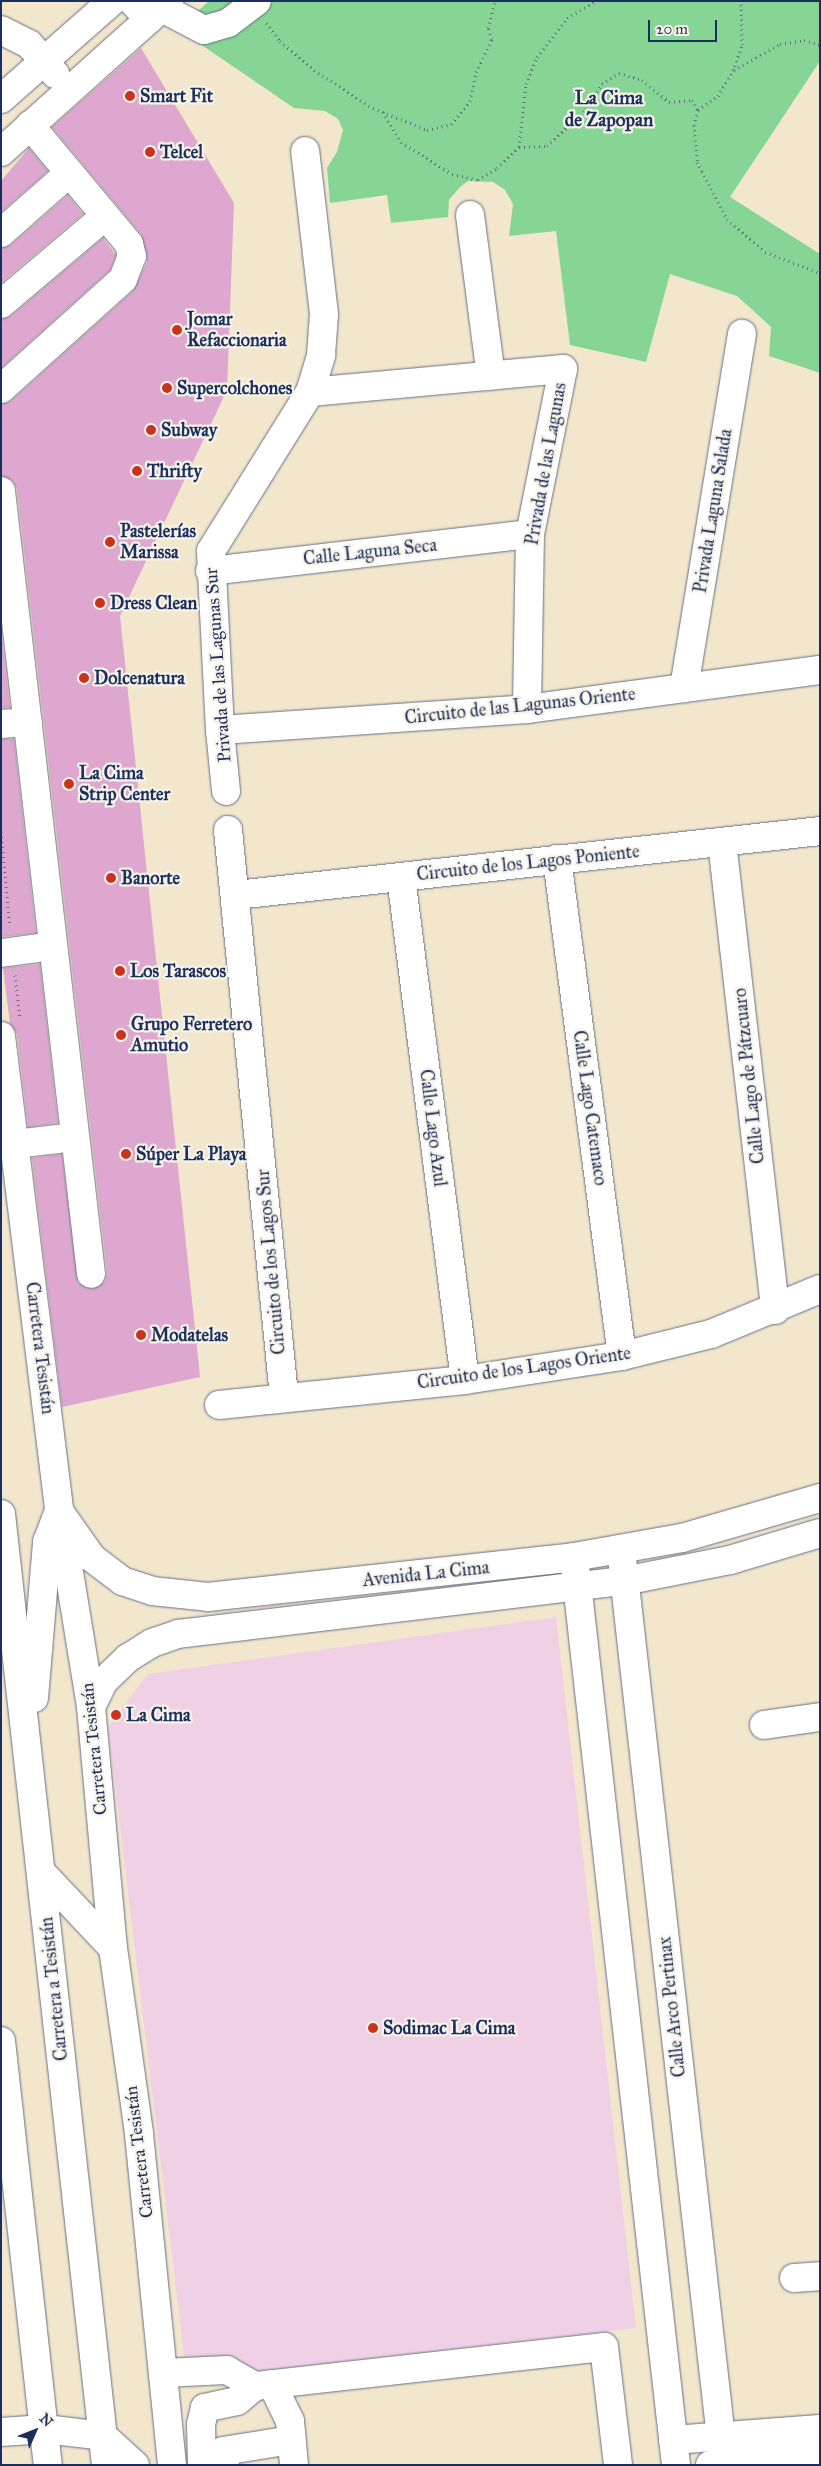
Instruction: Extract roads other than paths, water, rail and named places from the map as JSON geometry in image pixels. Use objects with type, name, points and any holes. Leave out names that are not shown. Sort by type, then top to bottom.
[{"type":"street","points":[[1,99],[112,1]]},
{"type":"street","points":[[1,152],[70,92],[153,7],[204,30],[228,23],[254,3]]},
{"type":"street","points":[[1,30],[29,44],[70,92]]},
{"type":"street","points":[[1,389],[123,279],[132,256],[129,244],[30,125]]},
{"type":"street","name":"Privada de las Lagunas Sur","points":[[226,790],[220,730],[210,570],[211,551],[310,392],[321,355],[324,314],[305,151]]},
{"type":"street","points":[[1,233],[69,173]]},
{"type":"street","points":[[1,304],[105,216]]},
{"type":"street","points":[[310,392],[491,376],[470,216]]},
{"type":"street","name":"Privada Laguna Salada","points":[[684,688],[742,334]]},
{"type":"street","name":"Privada de las Lagunas","points":[[491,376],[563,369],[530,534],[527,709]]},
{"type":"street","points":[[1,490],[14,723],[53,946],[91,1274]]},
{"type":"street","name":"Calle Laguna Seca","points":[[210,570],[530,534]]},
{"type":"street","name":"Circuito de las Lagunas Oriente","points":[[220,730],[527,709],[820,670]]},
{"type":"street","name":"Circuito de los Lagos Sur","points":[[228,830],[236,895],[284,1396]]},
{"type":"street","name":"Circuito de los Lagos Poniente","points":[[236,895],[820,831]]},
{"type":"street","name":"Calle Lago de Pátzcuaro","points":[[722,842],[775,1310]]},
{"type":"street","name":"Calle Lago Catemaco","points":[[557,860],[622,1356]]},
{"type":"street","name":"Calle Lago Azul","points":[[401,877],[465,1380]]},
{"type":"street","points":[[1,953],[53,946]]},
{"type":"street","name":"Carretera Tesistán","points":[[1,1036],[60,1511],[91,1707],[113,1948],[138,2134],[172,2465]]},
{"type":"street","points":[[15,1144],[75,1137]]},
{"type":"street","name":"Circuito de los Lagos Oriente","points":[[218,1405],[284,1396],[465,1380],[622,1356],[711,1334],[775,1310],[820,1290]]},
{"type":"street","name":"Avenida La Cima","points":[[60,1511],[92,1558],[122,1581],[152,1591],[208,1597],[574,1557],[720,1528],[820,1498]]},
{"type":"street","points":[[29,1744],[44,1612],[48,1542],[60,1511]]},
{"type":"street","name":"Carretera a Tesistán","points":[[1,1514],[29,1744],[106,2465]]},
{"type":"street","name":"Avenida La Cima","points":[[91,1707],[103,1682],[128,1658],[152,1643],[178,1634],[624,1581],[730,1560],[820,1533]]},
{"type":"street","name":"Calle Arco Pertinax","points":[[621,1549],[721,2436],[719,2464]]},
{"type":"street","points":[[574,1557],[674,2453],[721,2436],[765,2446],[820,2453]]},
{"type":"street","points":[[248,1593],[254,1625]]},
{"type":"street","points":[[764,1725],[820,1716]]},
{"type":"street","points":[[42,1873],[113,1948]]},
{"type":"street","points":[[1,2041],[48,2465]]},
{"type":"street","points":[[202,2465],[201,2424],[205,2408],[237,2401],[263,2385],[604,2347],[618,2465]]},
{"type":"street","points":[[162,2373],[227,2370],[263,2385],[290,2421],[292,2452],[224,2451],[224,2465]]},
{"type":"street","points":[[1,2432],[45,2429],[103,2436],[135,2465]]},
{"type":"street","points":[[719,2464],[765,2446],[820,2429]]},
{"type":"place","name":"Smart Fit","points":[[130,96]]},
{"type":"place","name":"Telcel","points":[[150,152]]},
{"type":"place","name":"Jomar Refaccionaria","points":[[177,330]]},
{"type":"place","name":"Supercolchones","points":[[167,388]]},
{"type":"place","name":"Subway","points":[[151,430]]},
{"type":"place","name":"Thrifty","points":[[137,471]]},
{"type":"place","name":"Pastelerías Marissa","points":[[110,542]]},
{"type":"place","name":"Dress Clean","points":[[100,603]]},
{"type":"place","name":"Dolcenatura","points":[[84,678]]},
{"type":"place","name":"La Cima Strip Center","points":[[69,784]]},
{"type":"place","name":"Banorte","points":[[111,878]]},
{"type":"place","name":"Los Tarascos","points":[[120,971]]},
{"type":"place","name":"Grupo Ferretero Amutio","points":[[121,1035]]},
{"type":"place","name":"Súper La Playa","points":[[126,1154]]},
{"type":"place","name":"Modatelas","points":[[141,1335]]},
{"type":"place","name":"La Cima","points":[[116,1715]]},
{"type":"place","name":"Sodimac La Cima","points":[[373,2028]]},
{"type":"district","name":"La Cima de Zapopan","points":[[609,109]]}]
